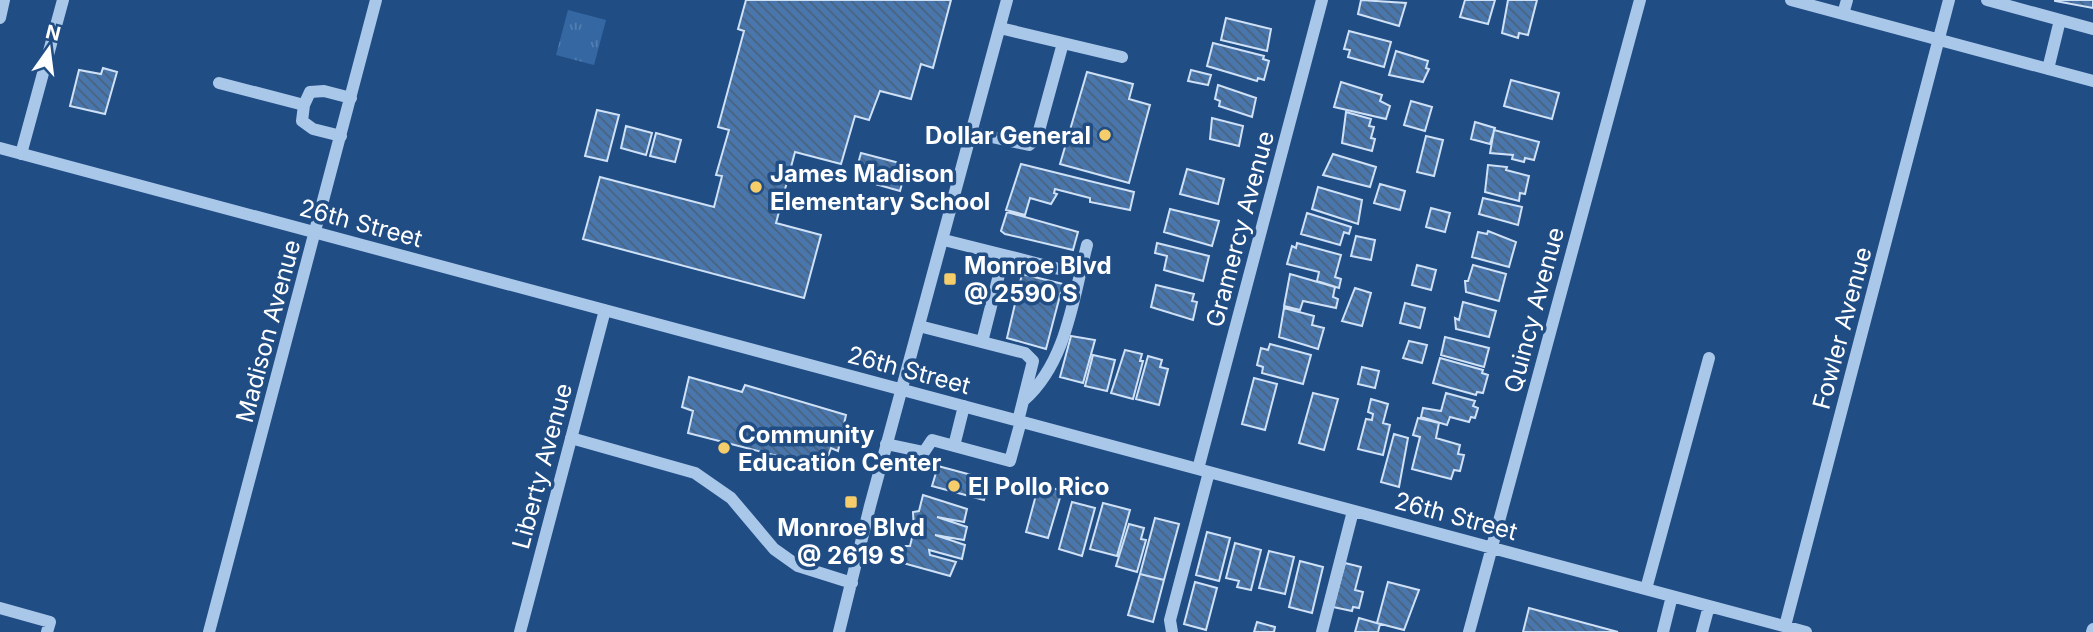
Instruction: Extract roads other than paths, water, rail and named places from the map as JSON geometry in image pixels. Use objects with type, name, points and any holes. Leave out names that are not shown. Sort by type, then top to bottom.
[{"type":"street","points":[[0,18],[5,0]]},
{"type":"street","points":[[21,154],[63,0]]},
{"type":"street","name":"Madison Avenue","points":[[209,632],[376,0]]},
{"type":"street","points":[[839,632],[886,444],[944,240],[1007,0]]},
{"type":"street","name":"Gramercy Avenue","points":[[1174,631],[1170,620],[1204,470],[1322,0]]},
{"type":"street","name":"Quincy Avenue","points":[[1469,632],[1640,0]]},
{"type":"street","points":[[1791,0],[2093,81]]},
{"type":"street","points":[[1843,14],[1847,0]]},
{"type":"street","name":"Fowler Avenue","points":[[1785,626],[1949,0]]},
{"type":"street","points":[[1987,0],[2093,29]]},
{"type":"street","points":[[2048,69],[2060,20]]},
{"type":"street","points":[[1000,28],[1122,57]]},
{"type":"street","points":[[972,133],[1029,145],[1037,138],[1063,43]]},
{"type":"street","points":[[219,83],[304,105]]},
{"type":"street","points":[[341,136],[307,126],[302,121],[304,105],[310,92],[317,90],[351,98]]},
{"type":"street","name":"26th Street","points":[[0,148],[1806,632]]},
{"type":"street","points":[[944,240],[1063,270]]},
{"type":"street","points":[[1023,401],[1042,384],[1060,349],[1087,245]]},
{"type":"street","points":[[982,342],[1004,255]]},
{"type":"street","name":"Liberty Avenue","points":[[520,632],[605,310]]},
{"type":"street","points":[[886,444],[924,452],[932,440],[1010,461],[1033,361],[1025,353],[919,326]]},
{"type":"street","points":[[1646,589],[1709,358]]},
{"type":"street","points":[[954,446],[964,406]]},
{"type":"street","points":[[571,438],[695,473],[731,498],[774,549],[798,566],[852,583]]},
{"type":"street","points":[[1322,632],[1353,510]]},
{"type":"street","points":[[1662,632],[1672,596]]},
{"type":"street","points":[[1702,632],[1709,606]]},
{"type":"street","points":[[0,608],[50,622],[47,632]]},
{"type":"place","name":"Dollar General","points":[[1105,135]]},
{"type":"place","name":"James Madison Elementary School","points":[[756,187]]},
{"type":"place","name":"Monroe Blvd @ 2590 S","points":[[950,279]]},
{"type":"place","name":"Community Education Center","points":[[724,448]]},
{"type":"place","name":"El Pollo Rico","points":[[954,486]]},
{"type":"place","name":"Monroe Blvd @ 2619 S","points":[[851,502]]}]
